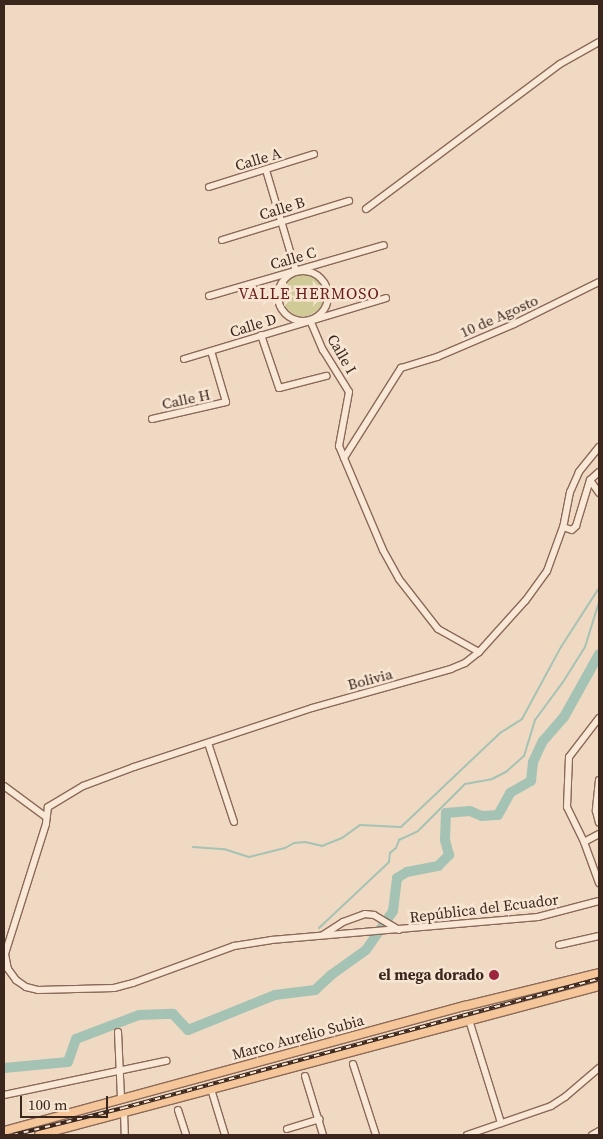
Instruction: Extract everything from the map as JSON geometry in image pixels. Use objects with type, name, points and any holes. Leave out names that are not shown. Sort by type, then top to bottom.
[{"type":"main road","name":"Marco Aurelio Subia","points":[[4,1131],[465,1006],[599,973]]},
{"type":"main road","name":"Marco Aurelio Subia","points":[[39,1135],[599,986]]},
{"type":"street","points":[[366,209],[560,64],[599,42]]},
{"type":"street","name":"Calle A","points":[[209,187],[314,154]]},
{"type":"street","points":[[266,170],[296,271]]},
{"type":"street","name":"Calle B","points":[[222,240],[349,201]]},
{"type":"street","name":"Calle C","points":[[209,296],[384,245]]},
{"type":"street","points":[[296,271],[310,271],[316,274],[322,279],[328,292],[326,306],[322,312],[310,320],[296,320],[289,317],[280,306],[278,299],[280,285],[284,279],[296,271]]},
{"type":"street","name":"10 de Agosto","points":[[344,458],[398,372],[406,365],[454,350],[599,282]]},
{"type":"street","name":"Calle D","points":[[184,359],[261,334],[386,298]]},
{"type":"street","name":"Calle I","points":[[310,320],[323,350],[349,392],[340,446],[383,550],[399,579],[441,632],[479,652]]},
{"type":"street","points":[[261,334],[279,388],[326,376]]},
{"type":"street","name":"Calle H","points":[[152,419],[226,402],[211,351]]},
{"type":"street","name":"Bolivia","points":[[46,817],[48,807],[83,786],[312,708],[451,669],[479,652],[525,601],[547,571],[563,527],[570,492],[578,472],[599,447]]},
{"type":"street","points":[[563,527],[572,530],[576,526],[590,480],[599,472]]},
{"type":"street","points":[[590,480],[599,493]]},
{"type":"street","points":[[599,718],[569,757],[567,807],[584,842],[599,883]]},
{"type":"street","points":[[208,743],[234,822]]},
{"type":"street","points":[[599,780],[596,811],[599,823]]},
{"type":"street","points":[[4,786],[46,817]]},
{"type":"street","name":"República del Ecuador","points":[[46,817],[46,824],[5,954],[8,969],[16,980],[26,987],[38,990],[114,988],[133,984],[234,946],[271,940],[385,932],[538,917],[599,901]]},
{"type":"street","points":[[584,842],[599,834]]},
{"type":"street","name":"República del Ecuador","points":[[321,936],[357,916],[374,915],[387,921],[399,930]]},
{"type":"street","points":[[559,945],[599,936]]},
{"type":"street","points":[[469,1020],[501,1123]]},
{"type":"street","points":[[118,1032],[121,1099]]},
{"type":"street","points":[[4,1095],[166,1060]]},
{"type":"street","points":[[353,1064],[376,1135]]},
{"type":"street","points":[[467,1135],[482,1133],[501,1123],[551,1106],[599,1068]]},
{"type":"street","points":[[305,1076],[323,1135]]},
{"type":"street","points":[[211,1089],[225,1135]]},
{"type":"street","points":[[178,1110],[186,1135]]},
{"type":"street","points":[[124,1112],[125,1135]]},
{"type":"street","points":[[287,1129],[319,1119]]},
{"type":"street","points":[[592,1135],[599,1131]]},
{"type":"shaded area","points":[[307,274],[315,277],[321,283],[324,295],[321,307],[315,313],[299,316],[291,313],[285,307],[282,291],[285,283],[291,277]]},
{"type":"waterway","points":[[193,847],[224,849],[249,857],[285,848],[294,843],[305,842],[322,846],[342,838],[360,825],[401,827],[500,733],[522,719],[561,647],[599,588]]},
{"type":"waterway","points":[[319,928],[389,862],[390,853],[396,848],[399,840],[418,831],[465,784],[492,779],[506,772],[524,756],[535,720],[563,682],[585,647],[599,602]]},
{"type":"waterway","points":[[4,1068],[68,1062],[76,1039],[139,1015],[173,1014],[188,1030],[275,995],[315,990],[331,975],[366,950],[393,911],[397,878],[407,872],[438,866],[449,855],[445,840],[446,813],[470,811],[482,816],[498,815],[510,793],[531,781],[533,762],[543,741],[564,717],[599,654]]},
{"type":"railway","points":[[13,1135],[123,1108],[599,979]]},
{"type":"place","name":"el mega dorado","points":[[494,975]]},
{"type":"district","name":"VALLE HERMOSO","points":[[309,293]]}]
